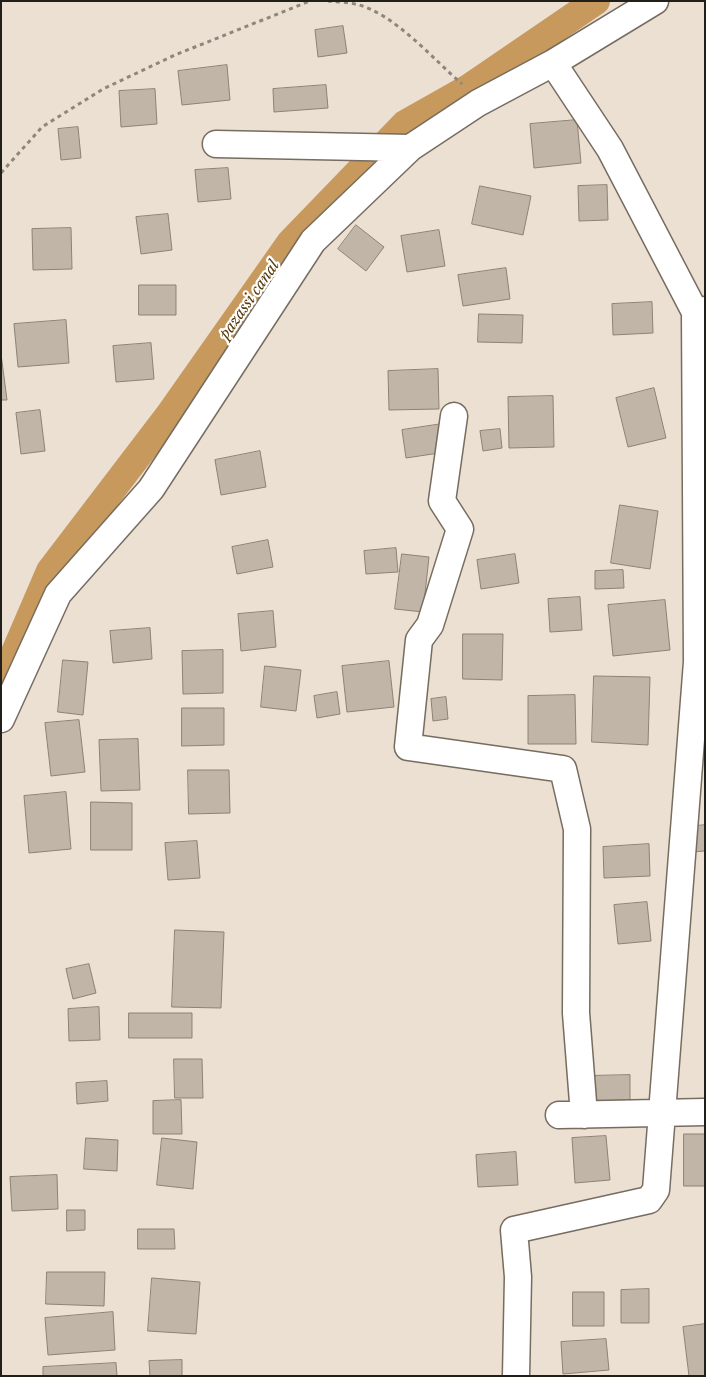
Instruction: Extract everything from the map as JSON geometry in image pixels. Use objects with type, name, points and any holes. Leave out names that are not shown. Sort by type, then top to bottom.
[{"type":"street","points":[[1,719],[58,594],[151,489],[313,241],[410,148],[478,103],[553,63],[655,1]]},
{"type":"street","points":[[516,1376],[518,1277],[514,1230],[649,1200],[656,1190],[697,662],[700,311],[610,149],[553,63]]},
{"type":"street","points":[[216,144],[410,148]]},
{"type":"street","points":[[454,416],[442,501],[460,529],[430,625],[419,640],[408,747],[563,769],[577,829],[576,1013],[571,1115],[705,1112]]},
{"type":"path","points":[[1,173],[42,127],[103,89],[175,55],[310,1]]},
{"type":"path","points":[[328,1],[355,4],[372,11],[396,26],[467,89],[478,103]]},
{"type":"building","points":[[343,26],[347,53],[318,57],[315,30]]},
{"type":"building","points":[[227,65],[230,100],[182,105],[178,71]]},
{"type":"building","points":[[326,85],[328,108],[274,112],[273,89]]},
{"type":"building","points":[[155,89],[157,124],[121,127],[119,91]]},
{"type":"building","points":[[577,120],[581,163],[534,168],[530,124]]},
{"type":"building","points":[[78,127],[81,158],[61,160],[58,129]]},
{"type":"building","points":[[228,168],[231,199],[198,202],[195,170]]},
{"type":"building","points":[[607,185],[608,220],[579,221],[578,186]]},
{"type":"building","points":[[480,186],[531,196],[523,235],[472,224]]},
{"type":"building","points":[[168,214],[172,250],[141,254],[136,217]]},
{"type":"building","points":[[356,225],[384,247],[366,271],[338,249]]},
{"type":"building","points":[[71,228],[72,269],[33,270],[32,229]]},
{"type":"building","points":[[439,230],[445,266],[407,272],[401,236]]},
{"type":"building","points":[[506,268],[510,299],[463,306],[458,275]]},
{"type":"building","points":[[139,285],[176,285],[176,315],[139,315]]},
{"type":"building","points":[[652,302],[653,333],[613,335],[612,304]]},
{"type":"building","points":[[479,314],[523,315],[522,343],[478,342]]},
{"type":"building","points":[[66,320],[69,363],[18,367],[14,324]]},
{"type":"building","points":[[151,343],[154,379],[116,382],[113,346]]},
{"type":"building","points":[[1,354],[7,400],[1,400]]},
{"type":"building","points":[[438,369],[439,409],[389,410],[388,371]]},
{"type":"building","points":[[654,388],[666,438],[628,447],[616,398]]},
{"type":"building","points":[[553,396],[554,447],[509,448],[508,397]]},
{"type":"building","points":[[40,410],[45,451],[21,454],[16,413]]},
{"type":"building","points":[[442,424],[446,452],[406,458],[402,430]]},
{"type":"building","points":[[500,429],[502,448],[483,451],[480,431]]},
{"type":"building","points":[[260,451],[266,487],[221,495],[215,460]]},
{"type":"building","points":[[620,505],[658,511],[650,569],[611,563]]},
{"type":"building","points":[[268,540],[273,567],[237,574],[232,547]]},
{"type":"building","points":[[396,548],[398,572],[366,574],[364,551]]},
{"type":"building","points":[[402,554],[429,557],[423,612],[395,609]]},
{"type":"building","points":[[515,554],[519,583],[481,589],[477,560]]},
{"type":"building","points":[[623,570],[624,588],[595,589],[595,571]]},
{"type":"building","points":[[580,597],[582,630],[550,632],[548,599]]},
{"type":"building","points":[[665,600],[670,650],[613,656],[608,605]]},
{"type":"building","points":[[273,611],[276,647],[241,651],[238,614]]},
{"type":"building","points":[[150,628],[152,659],[113,663],[110,631]]},
{"type":"building","points":[[463,634],[503,634],[502,680],[463,679]]},
{"type":"building","points":[[223,650],[223,693],[183,694],[182,651]]},
{"type":"building","points":[[63,660],[88,662],[83,715],[58,712]]},
{"type":"building","points":[[389,661],[394,707],[347,712],[342,666]]},
{"type":"building","points":[[265,666],[301,670],[296,711],[261,707]]},
{"type":"building","points":[[594,676],[650,677],[648,745],[592,742]]},
{"type":"building","points":[[337,692],[340,714],[317,718],[314,696]]},
{"type":"building","points":[[575,695],[576,744],[528,744],[528,696]]},
{"type":"building","points":[[446,697],[448,719],[433,721],[431,699]]},
{"type":"building","points":[[182,708],[224,708],[224,745],[182,746]]},
{"type":"building","points":[[79,720],[85,772],[51,776],[45,723]]},
{"type":"building","points":[[138,739],[140,790],[101,791],[99,740]]},
{"type":"building","points":[[188,770],[229,770],[230,813],[189,814]]},
{"type":"building","points":[[66,792],[71,849],[29,853],[24,796]]},
{"type":"building","points":[[91,802],[132,803],[132,850],[91,850]]},
{"type":"building","points":[[705,825],[705,851],[691,852],[688,827]]},
{"type":"building","points":[[197,841],[200,878],[168,880],[165,843]]},
{"type":"building","points":[[649,844],[650,876],[604,878],[603,847]]},
{"type":"building","points":[[647,902],[651,941],[618,944],[614,905]]},
{"type":"building","points":[[175,930],[224,932],[221,1008],[172,1007]]},
{"type":"building","points":[[89,964],[96,993],[73,999],[66,969]]},
{"type":"building","points":[[99,1007],[100,1040],[69,1041],[68,1009]]},
{"type":"building","points":[[129,1013],[192,1013],[192,1038],[129,1038]]},
{"type":"building","points":[[174,1059],[202,1059],[203,1098],[175,1098]]},
{"type":"building","points":[[630,1075],[630,1100],[588,1101],[588,1076]]},
{"type":"building","points":[[107,1081],[108,1101],[77,1104],[76,1083]]},
{"type":"building","points":[[181,1100],[182,1134],[153,1134],[153,1101]]},
{"type":"building","points":[[684,1134],[705,1134],[705,1186],[684,1186]]},
{"type":"building","points":[[606,1136],[610,1180],[575,1183],[572,1138]]},
{"type":"building","points":[[86,1138],[118,1140],[117,1171],[84,1169]]},
{"type":"building","points":[[162,1138],[197,1142],[193,1189],[157,1185]]},
{"type":"building","points":[[516,1152],[518,1185],[478,1187],[476,1155]]},
{"type":"building","points":[[57,1175],[58,1209],[12,1211],[10,1177]]},
{"type":"building","points":[[67,1210],[85,1210],[85,1230],[67,1231]]},
{"type":"building","points":[[138,1229],[174,1229],[175,1249],[138,1249]]},
{"type":"building","points":[[47,1272],[105,1272],[104,1306],[46,1304]]},
{"type":"building","points":[[152,1278],[200,1282],[196,1334],[148,1331]]},
{"type":"building","points":[[649,1289],[649,1323],[621,1323],[621,1290]]},
{"type":"building","points":[[573,1292],[604,1292],[604,1326],[573,1326]]},
{"type":"building","points":[[113,1312],[115,1350],[48,1355],[45,1318]]},
{"type":"building","points":[[705,1324],[705,1376],[689,1376],[683,1327]]},
{"type":"building","points":[[606,1339],[609,1370],[563,1374],[561,1342]]},
{"type":"building","points":[[182,1360],[182,1376],[150,1376],[149,1361]]},
{"type":"building","points":[[116,1363],[117,1376],[43,1376],[43,1367]]},
{"type":"waterway","name":"pazassi canal","points":[[1,685],[50,571],[169,415],[290,243],[405,124],[467,89],[596,1]]}]
